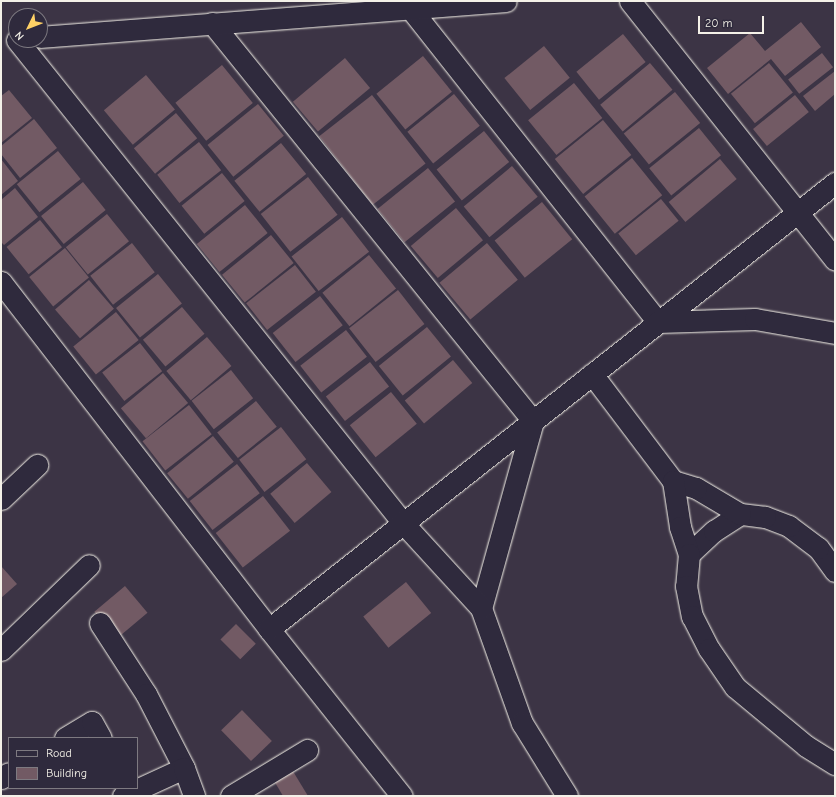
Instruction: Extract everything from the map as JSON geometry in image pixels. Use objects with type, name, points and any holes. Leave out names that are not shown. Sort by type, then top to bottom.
[{"type":"street","points":[[48,36],[506,1]]},
{"type":"street","points":[[630,1],[835,260]]},
{"type":"street","points":[[410,8],[658,322]]},
{"type":"street","points":[[212,23],[532,421]]},
{"type":"street","points":[[24,48],[403,523],[481,608],[522,722],[567,796]]},
{"type":"street","points":[[269,629],[835,182]]},
{"type":"street","points":[[1,282],[269,629],[402,796]]},
{"type":"street","points":[[658,322],[755,319],[835,333]]},
{"type":"street","points":[[592,374],[673,481],[680,527],[688,554],[686,586],[692,616],[708,649],[735,687],[806,746],[835,764]]},
{"type":"street","points":[[481,608],[532,421]]},
{"type":"street","points":[[1,499],[37,465]]},
{"type":"street","points":[[673,481],[696,488],[740,514],[765,517],[789,526],[818,548],[835,571]]},
{"type":"street","points":[[688,554],[714,531],[740,514]]},
{"type":"street","points":[[1,650],[89,565]]},
{"type":"street","points":[[100,623],[146,694],[184,768],[194,796]]},
{"type":"street","points":[[67,737],[92,722],[101,737]]},
{"type":"street","points":[[806,746],[835,745]]},
{"type":"street","points":[[231,796],[307,750]]},
{"type":"street","points":[[123,796],[184,768]]},
{"type":"building","points":[[801,22],[821,47],[785,76],[771,59],[728,94],[707,68],[750,33],[765,51]]},
{"type":"building","points":[[623,34],[646,62],[599,100],[576,72]]},
{"type":"building","points":[[544,46],[570,78],[530,110],[504,78]]},
{"type":"building","points":[[822,53],[833,67],[799,94],[788,79]]},
{"type":"building","points":[[423,56],[452,92],[405,130],[376,94]]},
{"type":"building","points":[[345,58],[370,88],[318,132],[293,102]]},
{"type":"building","points":[[650,63],[672,90],[623,132],[600,105]]},
{"type":"building","points":[[769,63],[793,93],[755,123],[731,94]]},
{"type":"building","points":[[222,65],[253,103],[206,141],[175,103]]},
{"type":"building","points":[[835,71],[835,94],[815,111],[803,96]]},
{"type":"building","points":[[146,75],[175,109],[133,145],[104,110]]},
{"type":"building","points":[[574,83],[602,118],[556,155],[528,120]]},
{"type":"building","points":[[9,90],[32,118],[1,143],[1,96]]},
{"type":"building","points":[[675,92],[700,123],[649,165],[624,134]]},
{"type":"building","points":[[454,94],[480,126],[433,164],[407,132]]},
{"type":"building","points":[[372,95],[426,164],[373,205],[319,136]]},
{"type":"building","points":[[795,95],[809,112],[767,146],[753,129]]},
{"type":"building","points":[[258,104],[284,136],[233,177],[207,145]]},
{"type":"building","points":[[176,113],[197,138],[155,174],[134,148]]},
{"type":"building","points":[[34,119],[57,148],[20,178],[1,154],[1,146]]},
{"type":"building","points":[[603,120],[631,155],[583,194],[555,159]]},
{"type":"building","points":[[699,128],[721,155],[671,195],[649,168]]},
{"type":"building","points":[[484,131],[509,162],[462,200],[437,169]]},
{"type":"building","points":[[199,142],[221,170],[179,203],[157,175]]},
{"type":"building","points":[[281,143],[306,174],[260,212],[234,181]]},
{"type":"building","points":[[58,151],[81,179],[39,212],[17,184]]},
{"type":"building","points":[[632,158],[662,195],[615,234],[585,196]]},
{"type":"building","points":[[1,159],[18,181],[1,195]]},
{"type":"building","points":[[720,159],[737,179],[685,222],[669,202]]},
{"type":"building","points":[[512,166],[538,197],[489,237],[464,206]]},
{"type":"building","points":[[428,168],[455,201],[405,242],[377,209]]},
{"type":"building","points":[[222,173],[245,201],[204,234],[182,206]]},
{"type":"building","points":[[308,177],[338,215],[290,252],[261,214]]},
{"type":"building","points":[[83,182],[106,210],[64,244],[41,216]]},
{"type":"building","points":[[15,188],[38,217],[4,245],[1,242],[1,200]]},
{"type":"building","points":[[661,199],[679,221],[636,255],[618,234]]},
{"type":"building","points":[[542,202],[572,239],[525,278],[495,240]]},
{"type":"building","points":[[245,205],[268,233],[219,272],[197,244]]},
{"type":"building","points":[[456,208],[483,240],[438,278],[411,246]]},
{"type":"building","points":[[107,214],[129,241],[88,275],[66,247]]},
{"type":"building","points":[[342,217],[369,252],[319,291],[292,256]]},
{"type":"building","points":[[40,220],[62,247],[29,274],[7,247]]},
{"type":"building","points":[[271,235],[294,263],[245,303],[222,275]]},
{"type":"building","points":[[132,243],[155,272],[113,305],[90,276]]},
{"type":"building","points":[[487,243],[518,280],[470,320],[440,283]]},
{"type":"building","points":[[65,248],[89,278],[53,306],[29,277]]},
{"type":"building","points":[[369,255],[396,288],[349,326],[322,293]]},
{"type":"building","points":[[295,265],[316,292],[267,330],[246,303]]},
{"type":"building","points":[[158,274],[182,304],[140,338],[116,308]]},
{"type":"building","points":[[89,280],[114,309],[80,338],[55,310]]},
{"type":"building","points":[[398,290],[424,324],[376,362],[349,328]]},
{"type":"building","points":[[320,296],[343,325],[295,362],[273,333]]},
{"type":"building","points":[[182,307],[204,334],[165,367],[143,340]]},
{"type":"building","points":[[116,312],[139,340],[96,375],[73,347]]},
{"type":"building","points":[[427,327],[451,357],[403,396],[379,366]]},
{"type":"building","points":[[346,330],[367,357],[321,393],[300,366]]},
{"type":"building","points":[[207,337],[231,366],[191,400],[166,371]]},
{"type":"building","points":[[140,343],[162,371],[124,401],[102,373]]},
{"type":"building","points":[[453,360],[472,383],[424,423],[405,400]]},
{"type":"building","points":[[370,362],[389,386],[345,421],[326,396]]},
{"type":"building","points":[[231,370],[253,398],[214,429],[192,401]]},
{"type":"building","points":[[163,373],[188,403],[146,438],[121,408]]},
{"type":"building","points":[[391,392],[417,424],[376,457],[350,425]]},
{"type":"building","points":[[256,401],[277,427],[238,458],[217,432]]},
{"type":"building","points":[[189,405],[212,434],[165,470],[143,441]]},
{"type":"building","points":[[281,427],[306,459],[264,492],[239,460]]},
{"type":"building","points":[[213,436],[234,462],[188,499],[167,473]]},
{"type":"building","points":[[307,463],[331,492],[295,523],[270,494]]},
{"type":"building","points":[[237,464],[260,493],[212,530],[190,501]]},
{"type":"building","points":[[263,496],[290,531],[243,568],[216,533]]},
{"type":"building","points":[[1,566],[17,584],[1,598]]},
{"type":"building","points":[[406,582],[431,613],[388,648],[363,617]]},
{"type":"building","points":[[125,586],[147,613],[117,639],[94,612]]},
{"type":"building","points":[[236,624],[256,644],[240,659],[220,640]]},
{"type":"building","points":[[242,710],[272,741],[251,761],[221,730]]},
{"type":"building","points":[[291,768],[308,796],[283,796],[273,779]]}]
